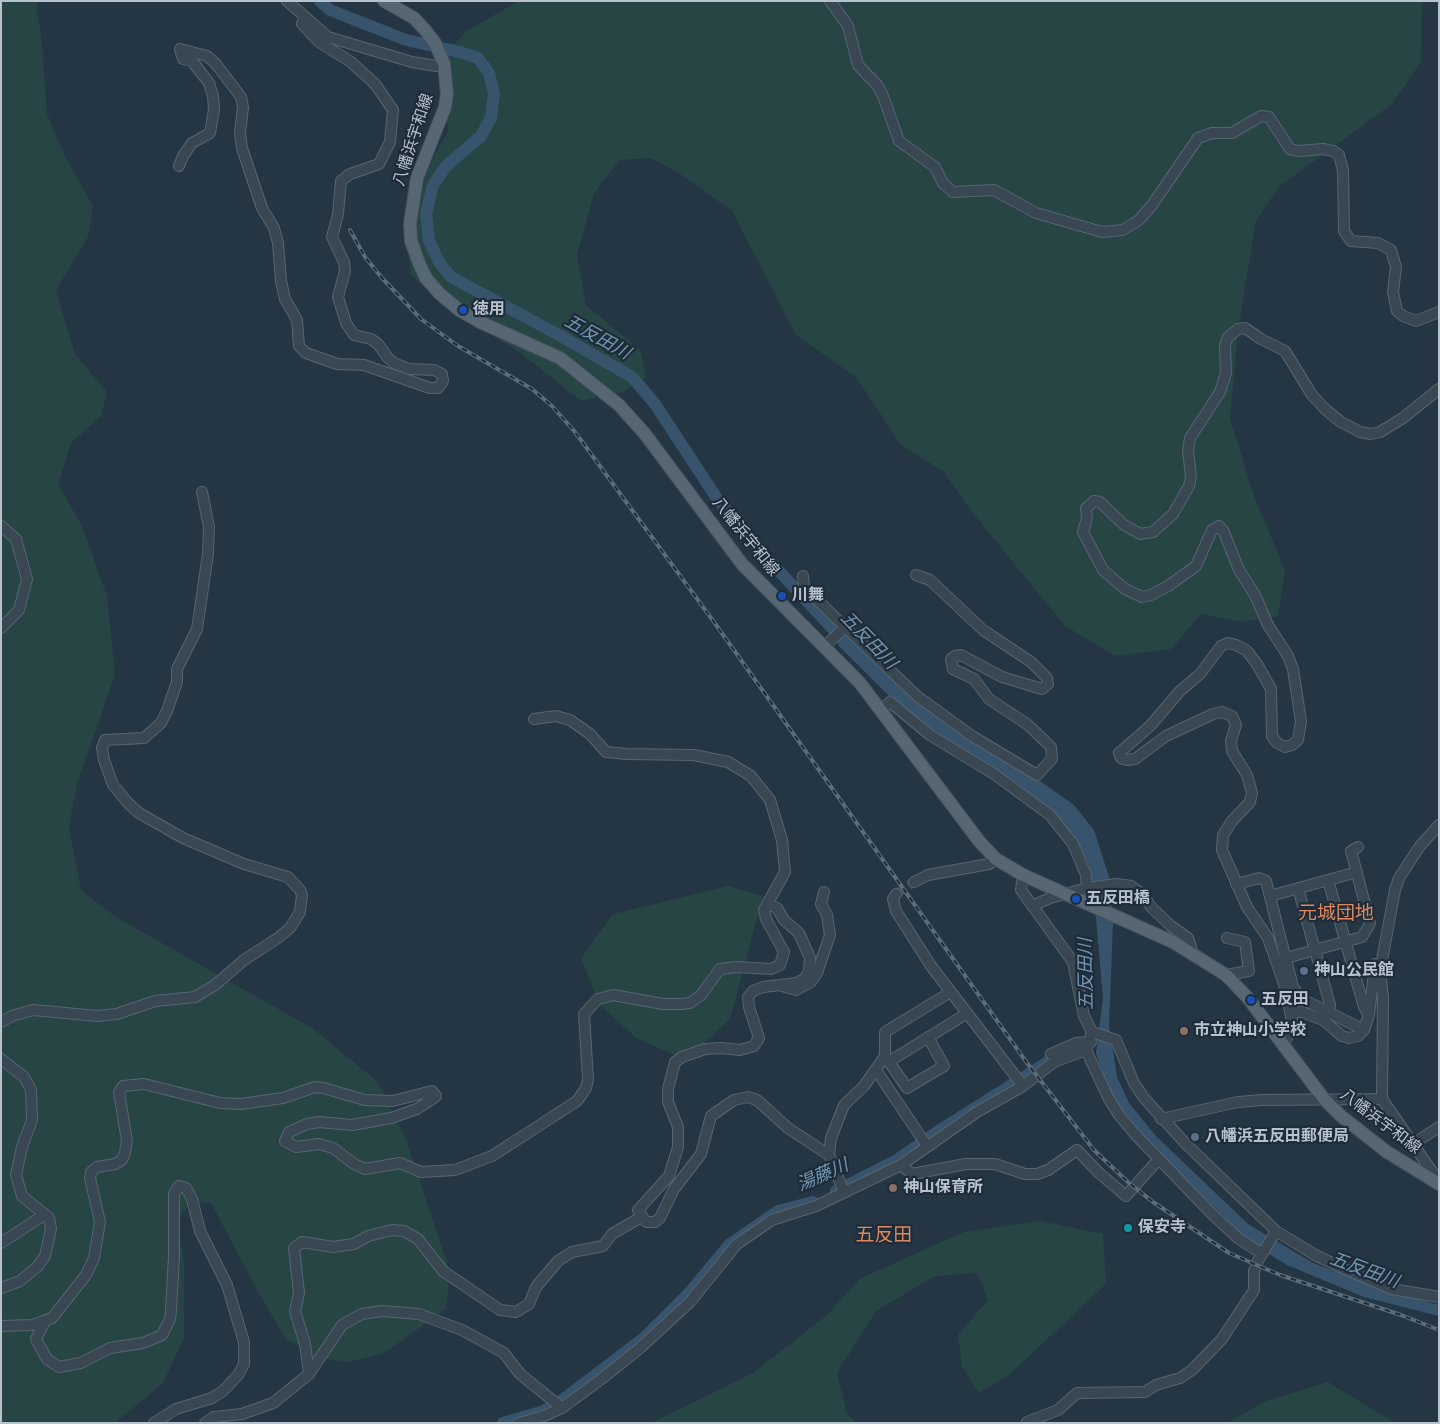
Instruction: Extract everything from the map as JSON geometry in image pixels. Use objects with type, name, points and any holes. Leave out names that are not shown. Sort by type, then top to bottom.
[{"type":"main road","name":"八幡浜宇和線","points":[[384,1],[414,18],[426,31],[443,61],[447,94],[445,107],[417,178],[410,224],[411,240],[426,278],[439,293],[459,310],[499,331],[535,345],[560,358],[619,405],[645,434],[742,564],[828,643],[882,709],[973,833],[996,860],[1023,875],[1193,953],[1226,975],[1248,998],[1324,1099],[1341,1116],[1387,1152],[1435,1181]]},
{"type":"street","points":[[286,1],[328,37],[412,62],[436,66],[443,61]]},
{"type":"street","points":[[830,1],[848,26],[858,65],[878,86],[884,96],[899,141],[935,168],[943,183],[953,192],[994,190],[1036,213],[1102,232],[1123,230],[1139,220],[1152,205],[1198,138],[1212,133],[1232,133],[1262,116],[1270,117],[1290,149],[1298,151],[1323,149],[1333,151],[1339,155],[1343,170],[1344,231],[1351,241],[1378,243],[1391,250],[1396,267],[1393,292],[1397,310],[1403,316],[1416,321],[1439,312]]},
{"type":"street","points":[[179,166],[183,156],[192,144],[210,133],[214,110],[209,83],[192,61],[183,58],[180,49],[207,56],[216,64],[241,97],[243,107],[240,133],[242,148],[266,218],[274,228],[278,243],[281,281],[285,299],[297,320],[299,346],[306,352],[336,364],[364,365],[430,388],[438,388],[443,381],[442,374],[434,370],[409,369],[394,363],[378,344],[371,339],[354,335],[346,323],[338,297],[345,271],[344,262],[332,237],[338,214],[341,181],[350,174],[380,164],[390,142],[392,110],[390,103],[369,78],[351,62],[319,42],[302,24],[304,18]]},
{"type":"street","points":[[1283,1046],[1294,1025],[1292,1012],[1268,938],[1247,907],[1224,858],[1223,834],[1232,821],[1250,802],[1252,793],[1247,775],[1232,751],[1232,741],[1236,725],[1232,716],[1222,712],[1213,714],[1166,736],[1135,759],[1127,760],[1121,758],[1119,753],[1150,726],[1180,691],[1200,674],[1221,646],[1228,643],[1247,651],[1257,664],[1271,688],[1272,736],[1277,743],[1285,746],[1292,745],[1298,740],[1302,721],[1299,696],[1291,663],[1268,625],[1255,595],[1239,570],[1223,530],[1219,526],[1212,530],[1196,566],[1168,586],[1151,595],[1142,597],[1125,589],[1103,570],[1083,532],[1087,518],[1086,508],[1094,500],[1100,502],[1124,525],[1140,534],[1153,532],[1162,527],[1173,514],[1189,486],[1191,476],[1188,451],[1190,438],[1220,392],[1226,373],[1225,345],[1228,337],[1238,329],[1245,328],[1261,339],[1285,351],[1312,395],[1341,422],[1360,432],[1371,434],[1380,432],[1403,418],[1439,390]]},
{"type":"street","points":[[1,1022],[12,1016],[33,1010],[98,1016],[117,1014],[155,1001],[195,997],[216,985],[244,960],[278,938],[290,928],[300,912],[302,896],[300,890],[288,877],[244,864],[183,838],[139,813],[128,804],[113,785],[104,760],[102,748],[105,740],[144,738],[160,723],[168,711],[176,682],[177,670],[197,629],[208,554],[208,527],[202,492]]},
{"type":"street","points":[[1,526],[16,539],[27,580],[19,610],[1,628]]},
{"type":"street","points":[[803,576],[804,587],[844,628],[917,696],[972,736],[1037,775],[1052,759],[1051,747],[1027,724],[989,699],[974,679],[953,669],[951,659],[961,655],[1002,677],[1042,689],[1048,684],[1047,678],[1030,662],[983,630],[930,580],[916,575]]},
{"type":"street","points":[[828,643],[844,628]]},
{"type":"street","points":[[882,709],[890,702],[930,735],[994,774],[1050,815],[1073,844],[1086,875],[1089,889]]},
{"type":"street","points":[[154,1423],[176,1410],[222,1392],[238,1375],[244,1364],[244,1342],[227,1285],[208,1249],[192,1199],[186,1188],[179,1186],[174,1194],[174,1256],[171,1310],[170,1319],[162,1335],[143,1343],[110,1348],[81,1363],[59,1367],[47,1359],[36,1339],[44,1323],[66,1302],[86,1275],[94,1258],[100,1222],[90,1178],[91,1172],[97,1168],[115,1164],[122,1160],[125,1153],[126,1141],[119,1092],[123,1086],[144,1084],[220,1103],[241,1104],[284,1098],[315,1087],[365,1100],[393,1101],[432,1091],[436,1096],[431,1100],[417,1109],[391,1118],[352,1125],[319,1122],[307,1124],[289,1132],[285,1140],[296,1147],[319,1144],[333,1148],[354,1164],[365,1169],[400,1164],[421,1172],[432,1173],[472,1165],[492,1156],[577,1101],[586,1088],[588,1080],[584,1014],[598,999],[613,995],[663,1004],[682,1004],[695,1000],[720,969],[737,967],[771,969],[780,965],[784,952],[766,919],[764,910],[785,872],[785,857],[774,807],[752,776],[728,762],[694,754],[627,754],[606,752],[590,734],[570,720],[556,716],[534,719]]},
{"type":"street","points":[[1435,1181],[1433,1173],[1382,1099],[1383,997],[1380,971],[1399,878],[1420,846],[1439,825]]},
{"type":"street","points":[[1286,958],[1362,937],[1370,923],[1351,851],[1358,847]]},
{"type":"street","points":[[914,882],[928,875],[989,864],[996,860]]},
{"type":"street","points":[[1270,896],[1357,872]]},
{"type":"street","points":[[1023,875],[1021,890],[1073,962],[1091,1041],[1119,1115],[1158,1160],[1240,1239],[1262,1252]]},
{"type":"street","points":[[1236,884],[1264,878],[1293,987],[1298,994],[1304,1000],[1364,1030]]},
{"type":"street","points":[[1328,880],[1364,1007],[1369,1015]]},
{"type":"street","points":[[1032,906],[1064,894],[1110,886],[1131,886],[1142,894],[1152,908],[1188,938],[1193,953]]},
{"type":"street","points":[[1298,888],[1330,1004],[1329,1011]]},
{"type":"street","points":[[777,985],[796,990],[811,982],[817,973],[830,935],[827,915],[822,904],[824,892]]},
{"type":"street","points":[[896,894],[893,899],[896,911],[949,993],[1020,1082]]},
{"type":"street","points":[[767,904],[777,908],[784,920],[799,933],[810,958],[809,972],[804,979],[797,983],[758,989],[748,997],[759,1038],[754,1046],[740,1050],[721,1048],[705,1050],[682,1057],[675,1062],[668,1089],[668,1102],[678,1127],[678,1147],[669,1176],[638,1210],[646,1222],[655,1222],[660,1218],[674,1189],[701,1154],[711,1116],[734,1100],[748,1097],[757,1100],[788,1128],[828,1155],[842,1188]]},
{"type":"street","points":[[1226,975],[1249,971],[1244,942],[1227,938]]},
{"type":"street","points":[[1292,1012],[1302,1012],[1323,1020],[1342,1036],[1349,1038],[1358,1036],[1364,1030],[1369,1015],[1376,954],[1380,947],[1385,945]]},
{"type":"street","points":[[928,1037],[944,1066],[907,1088],[887,1059],[885,1032],[949,993]]},
{"type":"street","points":[[828,1155],[831,1138],[844,1105],[876,1070],[887,1059],[966,1014]]},
{"type":"street","points":[[1051,1054],[1076,1043],[1111,1038],[1116,1040],[1121,1047],[1139,1090],[1161,1119],[1274,1233],[1345,1270],[1392,1288],[1439,1297]]},
{"type":"street","points":[[519,1423],[544,1416],[562,1408],[640,1348],[680,1311],[737,1244],[772,1220],[816,1206],[842,1188],[901,1165],[924,1143],[977,1112],[1020,1082],[1091,1041]]},
{"type":"street","points":[[1,1059],[24,1077],[31,1090],[32,1120],[22,1147],[16,1175],[19,1191],[22,1196],[48,1218],[51,1229],[44,1256],[38,1266],[20,1281],[1,1288]]},
{"type":"street","points":[[876,1070],[924,1143]]},
{"type":"street","points":[[1161,1119],[1238,1102],[1382,1099]]},
{"type":"street","points":[[1414,1144],[1439,1127]]},
{"type":"street","points":[[901,1165],[912,1174],[966,1164],[988,1164],[1002,1166],[1025,1174],[1037,1174],[1048,1170],[1077,1150],[1098,1172],[1126,1196],[1158,1160]]},
{"type":"street","points":[[1,1244],[44,1216]]},
{"type":"street","points":[[309,1374],[304,1344],[295,1311],[299,1293],[294,1248],[302,1242],[333,1247],[354,1244],[368,1236],[392,1230],[404,1231],[418,1239],[442,1271],[500,1310],[516,1312],[529,1304],[536,1287],[558,1261],[572,1252],[603,1246],[612,1234],[641,1217]]},
{"type":"street","points":[[1027,1422],[1058,1410],[1077,1393],[1145,1392],[1156,1385],[1180,1378],[1192,1370],[1222,1339],[1254,1290],[1254,1271],[1262,1252],[1274,1233]]},
{"type":"street","points":[[205,1423],[214,1417],[242,1414],[267,1406],[298,1385],[309,1374],[342,1325],[349,1319],[362,1314],[400,1311],[419,1314],[445,1323],[504,1353],[520,1374],[562,1408]]},
{"type":"street","points":[[1,1326],[44,1323]]},
{"type":"green space","points":[[36,1],[42,43],[47,114],[66,158],[93,206],[88,237],[56,290],[75,354],[107,392],[101,416],[71,443],[58,484],[82,526],[107,596],[115,675],[77,784],[69,827],[81,890],[116,917],[312,1028],[378,1082],[405,1137],[450,1271],[446,1309],[383,1354],[347,1362],[316,1358],[285,1338],[211,1203],[192,1201],[177,1220],[184,1263],[184,1338],[163,1383],[115,1423],[1,1423],[1,3]]},
{"type":"green space","points":[[519,1],[1422,1],[1421,62],[1392,104],[1280,186],[1256,220],[1238,331],[1230,418],[1255,499],[1285,570],[1278,616],[1242,622],[1201,614],[1171,649],[1115,656],[1065,626],[972,512],[944,472],[901,445],[856,377],[796,335],[732,211],[683,176],[651,158],[620,160],[594,193],[577,255],[586,305],[640,350],[646,377],[623,392],[581,401],[522,354],[433,297],[410,273],[407,233],[420,181],[448,132],[441,58],[468,30]]},
{"type":"green space","points":[[728,886],[763,896],[730,1019],[686,1060],[636,1038],[599,1004],[581,958],[613,914]]},
{"type":"green space","points":[[1040,1221],[1103,1234],[1106,1284],[1009,1375],[979,1393],[962,1367],[958,1335],[988,1300],[977,1273],[935,1276],[876,1311],[837,1373],[847,1414],[857,1423],[651,1423],[753,1373],[827,1315],[861,1278],[964,1232]]},
{"type":"green space","points":[[1328,1382],[1395,1423],[1227,1423],[1266,1401]]},
{"type":"water","points":[[849,634],[956,730],[1040,781],[1074,805],[1094,830],[1109,877],[1113,924],[1109,1025],[1117,1077],[1129,1103],[1156,1136],[1248,1224],[1313,1263],[1388,1291],[1439,1305],[1439,1316],[1364,1297],[1287,1265],[1251,1243],[1141,1136],[1118,1105],[1107,1085],[1096,1053],[1103,998],[1093,884],[1088,863],[1074,839],[1038,800],[1005,776],[955,746],[889,696],[838,645]]},
{"type":"waterway","name":"五反田川","points":[[320,1],[330,10],[406,40],[478,58],[489,73],[494,94],[491,118],[481,136],[446,166],[433,185],[426,214],[429,241],[439,262],[451,277],[632,377],[655,404],[718,500],[766,557],[855,653]]},
{"type":"waterway","name":"湯藤川","points":[[836,1191],[897,1160],[940,1130],[1059,1055]]},
{"type":"waterway","name":"湯藤川","points":[[561,1401],[644,1338],[690,1292],[729,1245],[778,1211],[813,1202]]},
{"type":"waterway","name":"湯藤川","points":[[503,1423],[544,1411],[551,1407]]},
{"type":"tunnel","points":[[896,894],[914,882]]},
{"type":"railway","points":[[350,230],[365,257],[421,319],[458,346],[532,389],[552,406],[575,432],[714,622],[1027,1063],[1094,1150],[1129,1183],[1153,1202],[1229,1253],[1280,1275],[1401,1315],[1439,1330]]},
{"type":"place","name":"徳用","points":[[463,310]]},
{"type":"place","name":"川舞","points":[[782,596]]},
{"type":"place","name":"五反田橋","points":[[1076,899]]},
{"type":"place","name":"神山公民館","points":[[1304,971]]},
{"type":"place","name":"五反田","points":[[1251,1000]]},
{"type":"place","name":"市立神山小学校","points":[[1184,1031]]},
{"type":"place","name":"八幡浜五反田郵便局","points":[[1195,1137]]},
{"type":"place","name":"神山保育所","points":[[893,1188]]},
{"type":"place","name":"保安寺","points":[[1128,1228]]},
{"type":"district","name":"元城団地","points":[[1336,914]]},
{"type":"district","name":"五反田","points":[[884,1236]]}]
